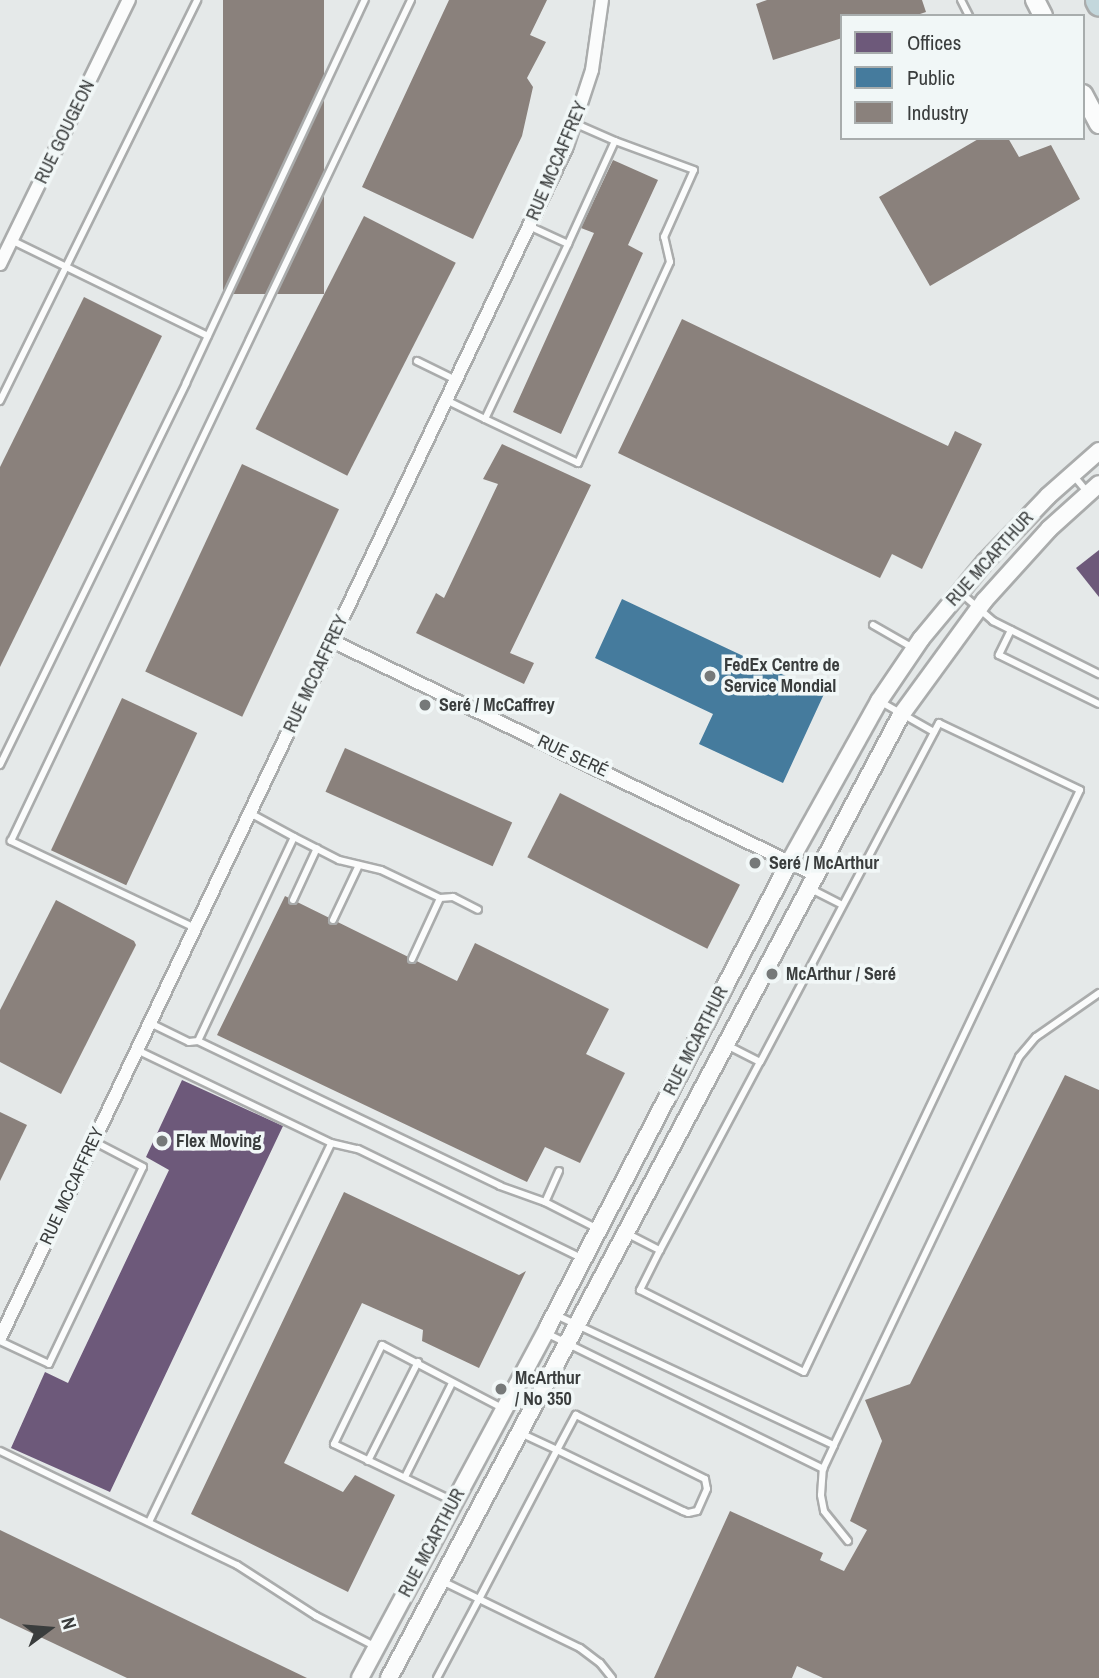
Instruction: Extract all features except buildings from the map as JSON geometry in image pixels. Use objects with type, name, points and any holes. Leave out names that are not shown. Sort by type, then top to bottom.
[{"type":"main road","points":[[1085,98],[1099,124]]},
{"type":"street","name":"RUE GOUGEON","points":[[0,264],[129,0]]},
{"type":"street","name":"RUE MCCAFFREY","points":[[0,1339],[576,124],[595,55],[602,0]]},
{"type":"street","name":"RUE MCARTHUR","points":[[359,1678],[583,1259],[789,861],[879,701],[914,649],[1016,527],[1099,451]]},
{"type":"street","name":"RUE MCARTHUR","points":[[389,1678],[568,1344],[814,874],[901,715],[978,608],[1026,552],[1094,489]]},
{"type":"street","name":"RUE SERÉ","points":[[332,641],[814,874]]},
{"type":"lane","points":[[0,401],[197,0]]},
{"type":"lane","points":[[0,765],[208,336],[365,0]]},
{"type":"lane","points":[[195,928],[11,841],[411,0]]},
{"type":"lane","points":[[446,400],[578,463],[670,262],[664,237],[694,170],[576,124]]},
{"type":"lane","points":[[485,419],[615,141]]},
{"type":"lane","points":[[529,226],[568,244]]},
{"type":"lane","points":[[11,240],[208,336]]},
{"type":"lane","points":[[417,361],[456,380]]},
{"type":"lane","points":[[1072,473],[1094,489]]},
{"type":"lane","points":[[959,592],[1011,630],[1099,674]]},
{"type":"lane","points":[[873,625],[914,649]]},
{"type":"lane","points":[[1011,630],[999,655],[1099,704]]},
{"type":"lane","points":[[879,701],[934,732]]},
{"type":"lane","points":[[939,723],[1080,790],[804,1372],[640,1290],[934,732],[939,723]]},
{"type":"lane","points":[[250,813],[339,860],[381,870],[440,898],[453,897],[478,909]]},
{"type":"lane","points":[[198,1041],[294,837]]},
{"type":"lane","points":[[293,900],[317,848]]},
{"type":"lane","points":[[333,920],[359,865]]},
{"type":"lane","points":[[814,874],[815,891],[842,905]]},
{"type":"lane","points":[[412,959],[440,898]]},
{"type":"lane","points":[[848,1541],[824,1511],[821,1495],[823,1469],[1019,1057],[1036,1037],[1099,993]]},
{"type":"lane","points":[[150,1023],[189,1042],[198,1041],[500,1186],[545,1202],[598,1229]]},
{"type":"lane","points":[[725,1044],[760,1062]]},
{"type":"lane","points":[[137,1050],[331,1143],[358,1149],[583,1259]]},
{"type":"lane","points":[[0,1339],[49,1364],[143,1167],[93,1141]]},
{"type":"lane","points":[[149,1522],[331,1143]]},
{"type":"lane","points":[[545,1202],[559,1171]]},
{"type":"lane","points":[[626,1233],[660,1250]]},
{"type":"lane","points":[[554,1314],[834,1445]]},
{"type":"lane","points":[[544,1333],[823,1469]]},
{"type":"lane","points":[[454,1501],[334,1444],[382,1345],[504,1409]]},
{"type":"lane","points":[[368,1461],[418,1362]]},
{"type":"lane","points":[[405,1477],[452,1382]]},
{"type":"lane","points":[[437,1678],[557,1450],[576,1415],[705,1479],[707,1489],[699,1508],[688,1513],[557,1450],[520,1433]]},
{"type":"lane","points":[[0,1451],[237,1565],[316,1616],[376,1647]]},
{"type":"lane","points":[[441,1581],[580,1648],[600,1662],[612,1678]]},
{"type":"place","name":"FedEx Centre de Service Mondial","points":[[710,676]]},
{"type":"place","name":"Seré / McCaffrey","points":[[425,705]]},
{"type":"place","name":"Seré / McArthur","points":[[755,863]]},
{"type":"place","name":"McArthur / Seré","points":[[772,974]]},
{"type":"place","name":"Flex Moving","points":[[162,1141]]},
{"type":"place","name":"McArthur / No 350","points":[[501,1389]]}]
